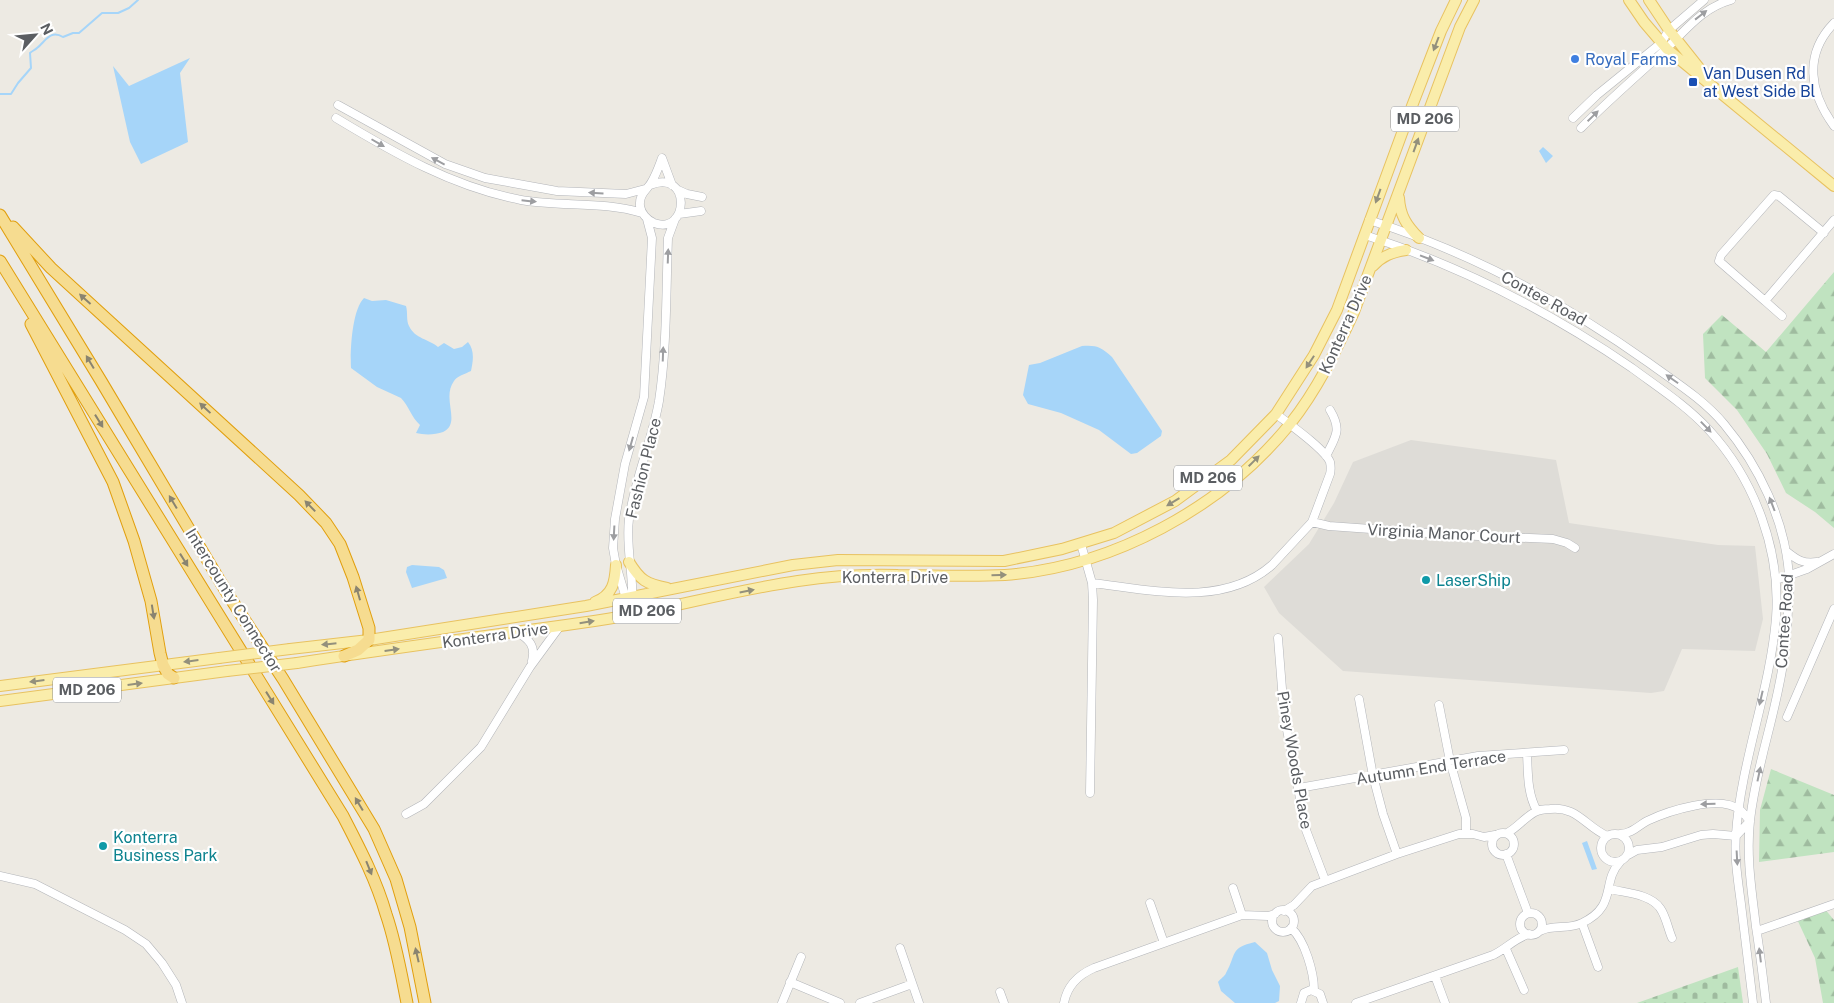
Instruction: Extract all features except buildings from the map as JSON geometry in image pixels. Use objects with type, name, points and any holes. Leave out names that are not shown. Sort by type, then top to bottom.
[{"type":"highway","points":[[0,214],[51,268],[292,488],[326,523],[340,544],[353,577],[369,628],[369,640],[358,650],[344,656]]},
{"type":"highway","name":"Intercounty Connector","points":[[0,214],[227,592],[283,679],[374,829],[399,889],[412,935],[426,1003]]},
{"type":"highway","name":"Intercounty Connector","points":[[0,261],[343,816],[364,856],[386,913],[400,964],[407,1003]]},
{"type":"highway","points":[[0,265],[113,482],[134,541],[151,601],[163,665],[168,674],[174,678]]},
{"type":"main road","name":"Konterra Drive","points":[[0,686],[369,640],[629,599],[793,565],[838,560],[1004,561],[1081,544],[1114,533],[1175,501],[1231,460],[1276,414],[1314,355],[1337,310],[1441,31],[1456,0]]},
{"type":"main road","name":"Konterra Drive","points":[[0,701],[297,663],[560,626],[630,615],[796,581],[838,576],[1007,575],[1085,559],[1122,548],[1144,538],[1195,508],[1240,475],[1289,424],[1318,383],[1335,354],[1354,312],[1460,27],[1474,0]]},
{"type":"main road","points":[[1629,0],[1664,46],[1834,186]]},
{"type":"main road","points":[[1649,0],[1669,30],[1715,88]]},
{"type":"main road","points":[[1398,192],[1400,210],[1404,220],[1418,238]]},
{"type":"main road","points":[[1370,269],[1385,255],[1394,251],[1406,250]]},
{"type":"main road","points":[[629,562],[637,576],[646,583],[673,589]]},
{"type":"main road","points":[[586,606],[602,600],[611,590],[615,580],[616,565]]},
{"type":"street","points":[[1581,128],[1664,46],[1669,30],[1704,0]]},
{"type":"street","points":[[1573,118],[1597,95],[1676,38],[1706,11],[1731,0]]},
{"type":"street","points":[[1834,23],[1821,40],[1815,56],[1813,70],[1814,85],[1819,101],[1834,126]]},
{"type":"street","points":[[1597,95],[1606,104]]},
{"type":"street","points":[[338,105],[445,164],[485,178],[557,191],[626,194],[661,182],[687,194],[702,197]]},
{"type":"street","points":[[336,118],[396,154],[485,192],[522,200],[626,208],[658,224],[670,222],[677,217],[701,211]]},
{"type":"street","points":[[645,216],[640,203],[662,158],[682,200],[677,217]]},
{"type":"street","points":[[1782,316],[1721,264],[1720,258],[1770,197],[1774,195],[1779,196],[1824,233]]},
{"type":"street","name":"Fashion Place","points":[[629,599],[616,565],[613,548],[617,501],[625,464],[644,397],[652,238],[645,216]]},
{"type":"street","name":"Fashion Place","points":[[630,615],[629,521],[632,499],[658,403],[663,371],[668,238],[677,217]]},
{"type":"street","name":"Contee Road","points":[[1369,220],[1469,258],[1548,298],[1612,338],[1691,392],[1723,423],[1754,466],[1767,490],[1778,518],[1790,577],[1784,658],[1753,800],[1750,822],[1749,859],[1766,1003]]},
{"type":"street","points":[[1765,301],[1834,220]]},
{"type":"street","name":"Contee Road","points":[[1365,235],[1465,272],[1531,305],[1586,337],[1679,402],[1711,432],[1729,455],[1747,484],[1765,529],[1776,580],[1776,618],[1770,660],[1744,775],[1736,836],[1738,876],[1753,1003]]},
{"type":"street","points":[[1326,456],[1338,431],[1337,421],[1330,410]]},
{"type":"street","points":[[1092,583],[1167,592],[1195,593],[1229,588],[1252,579],[1266,570],[1312,522],[1331,468],[1326,456],[1276,414]]},
{"type":"street","name":"Virginia Manor Court","points":[[1312,522],[1329,526],[1554,539],[1575,548]]},
{"type":"street","points":[[1081,544],[1092,583],[1090,793]]},
{"type":"street","points":[[1786,551],[1797,560],[1807,563],[1822,562]]},
{"type":"street","points":[[1776,580],[1790,577],[1822,562],[1834,554]]},
{"type":"street","name":"Contee Road","points":[[1787,717],[1834,609]]},
{"type":"street","points":[[406,814],[424,804],[481,747],[530,667],[560,626]]},
{"type":"street","points":[[517,632],[528,639],[533,646],[533,657],[530,667]]},
{"type":"street","name":"Piney Woods Place","points":[[1278,638],[1284,714],[1306,830],[1325,880]]},
{"type":"street","points":[[1359,699],[1373,776],[1396,854]]},
{"type":"street","points":[[1439,706],[1450,761],[1466,818],[1466,834]]},
{"type":"street","name":"Autumn End Terrace","points":[[1299,788],[1478,756],[1564,750]]},
{"type":"street","points":[[1527,753],[1529,788],[1537,811]]},
{"type":"street","points":[[1603,836],[1627,834],[1648,821],[1688,806],[1715,804],[1739,809],[1750,822],[1736,836],[1701,835],[1662,847],[1637,850],[1620,862],[1613,871],[1611,878]]},
{"type":"street","points":[[1507,833],[1537,811],[1556,808],[1566,809],[1584,819],[1603,836]]},
{"type":"street","points":[[1484,837],[1492,844],[1497,853],[1506,854],[1512,850],[1516,827]]},
{"type":"street","points":[[1064,1003],[1070,987],[1089,970],[1242,915],[1263,916],[1275,914],[1294,905],[1312,886],[1396,854],[1452,836],[1466,834],[1484,837],[1501,832],[1507,833],[1513,840]]},
{"type":"street","points":[[1620,834],[1628,841],[1630,850],[1628,855]]},
{"type":"street","points":[[1492,844],[1495,835]]},
{"type":"street","points":[[1360,1002],[1435,976],[1506,948],[1516,940],[1530,934],[1535,934],[1540,930],[1552,927],[1570,927],[1582,923],[1602,908],[1610,888],[1611,868],[1602,853],[1603,836]]},
{"type":"street","points":[[1506,854],[1528,913]]},
{"type":"street","points":[[1607,860],[1620,862]]},
{"type":"street","points":[[0,876],[35,884],[125,930],[146,944],[162,963],[176,985],[182,1003]]},
{"type":"street","points":[[1233,888],[1242,915]]},
{"type":"street","points":[[1610,888],[1646,897],[1654,901],[1661,910],[1672,938]]},
{"type":"street","points":[[1150,903],[1164,943]]},
{"type":"street","points":[[1757,931],[1834,904]]},
{"type":"street","points":[[1263,916],[1269,919],[1279,931],[1284,932],[1291,928],[1294,923],[1292,915],[1294,905]]},
{"type":"street","points":[[1284,910],[1292,915]]},
{"type":"street","points":[[1528,913],[1536,914],[1552,927]]},
{"type":"street","points":[[1516,940],[1521,920],[1528,913]]},
{"type":"street","points":[[1273,924],[1275,914]]},
{"type":"street","points":[[1540,930],[1542,920]]},
{"type":"street","points":[[1582,923],[1598,967]]},
{"type":"street","points":[[1521,926],[1524,932],[1530,934]]},
{"type":"street","points":[[1291,928],[1300,939],[1313,974],[1314,990],[1322,1000],[1328,1003]]},
{"type":"street","points":[[900,948],[919,1003]]},
{"type":"street","points":[[1506,948],[1524,990]]},
{"type":"street","points":[[782,1003],[801,957]]},
{"type":"street","points":[[1435,976],[1445,1003]]},
{"type":"street","points":[[790,982],[840,1003]]},
{"type":"street","points":[[860,1003],[912,984]]},
{"type":"street","points":[[1301,1003],[1304,993],[1314,990]]},
{"type":"street","points":[[1000,992],[1004,1003]]},
{"type":"shaded area","points":[[1411,440],[1556,460],[1569,523],[1718,545],[1755,546],[1763,619],[1755,651],[1682,649],[1664,691],[1651,693],[1343,671],[1279,613],[1264,587],[1309,544],[1334,503],[1353,462]]},
{"type":"green space","points":[[1834,272],[1834,528],[1815,512],[1786,493],[1767,454],[1737,410],[1705,378],[1703,334],[1722,315],[1766,352]]},
{"type":"green space","points":[[1771,769],[1834,795],[1834,852],[1759,862],[1760,810]]},
{"type":"green space","points":[[1824,908],[1834,920],[1834,1003],[1823,1003],[1815,958],[1796,917]]},
{"type":"green space","points":[[1738,967],[1743,1003],[1637,1003]]},
{"type":"water","points":[[190,58],[180,73],[188,142],[141,164],[130,142],[113,66],[129,86]]},
{"type":"water","points":[[1543,147],[1553,156],[1546,163],[1539,151]]},
{"type":"water","points":[[364,298],[372,301],[386,300],[406,306],[408,324],[415,334],[438,347],[444,343],[454,349],[462,347],[468,342],[470,345],[473,356],[471,371],[454,381],[449,395],[451,423],[443,432],[437,434],[416,433],[420,425],[401,398],[377,387],[351,368],[354,321]]},
{"type":"water","points":[[1082,346],[1098,347],[1112,357],[1162,431],[1161,436],[1137,453],[1131,454],[1099,430],[1061,413],[1028,404],[1023,395],[1029,365],[1040,363]]},
{"type":"water","points":[[412,565],[439,567],[444,570],[447,578],[412,588],[406,572],[407,567]]},
{"type":"water","points":[[1587,841],[1597,869],[1592,870],[1582,843]]},
{"type":"water","points":[[1255,942],[1267,953],[1272,970],[1280,986],[1279,1001],[1275,1003],[1235,1003],[1221,991],[1218,982],[1225,974],[1237,949]]},
{"type":"waterway","points":[[0,94],[11,94],[31,68],[30,53],[48,37],[55,34],[63,37],[79,33],[102,13],[118,13],[129,8],[138,0]]},
{"type":"place","name":"Royal Farms","points":[[1575,59]]},
{"type":"place","name":"Van Dusen Rd at West Side Bl","points":[[1693,82]]},
{"type":"place","name":"LaserShip","points":[[1426,580]]},
{"type":"place","name":"Konterra Business Park","points":[[103,846]]}]
